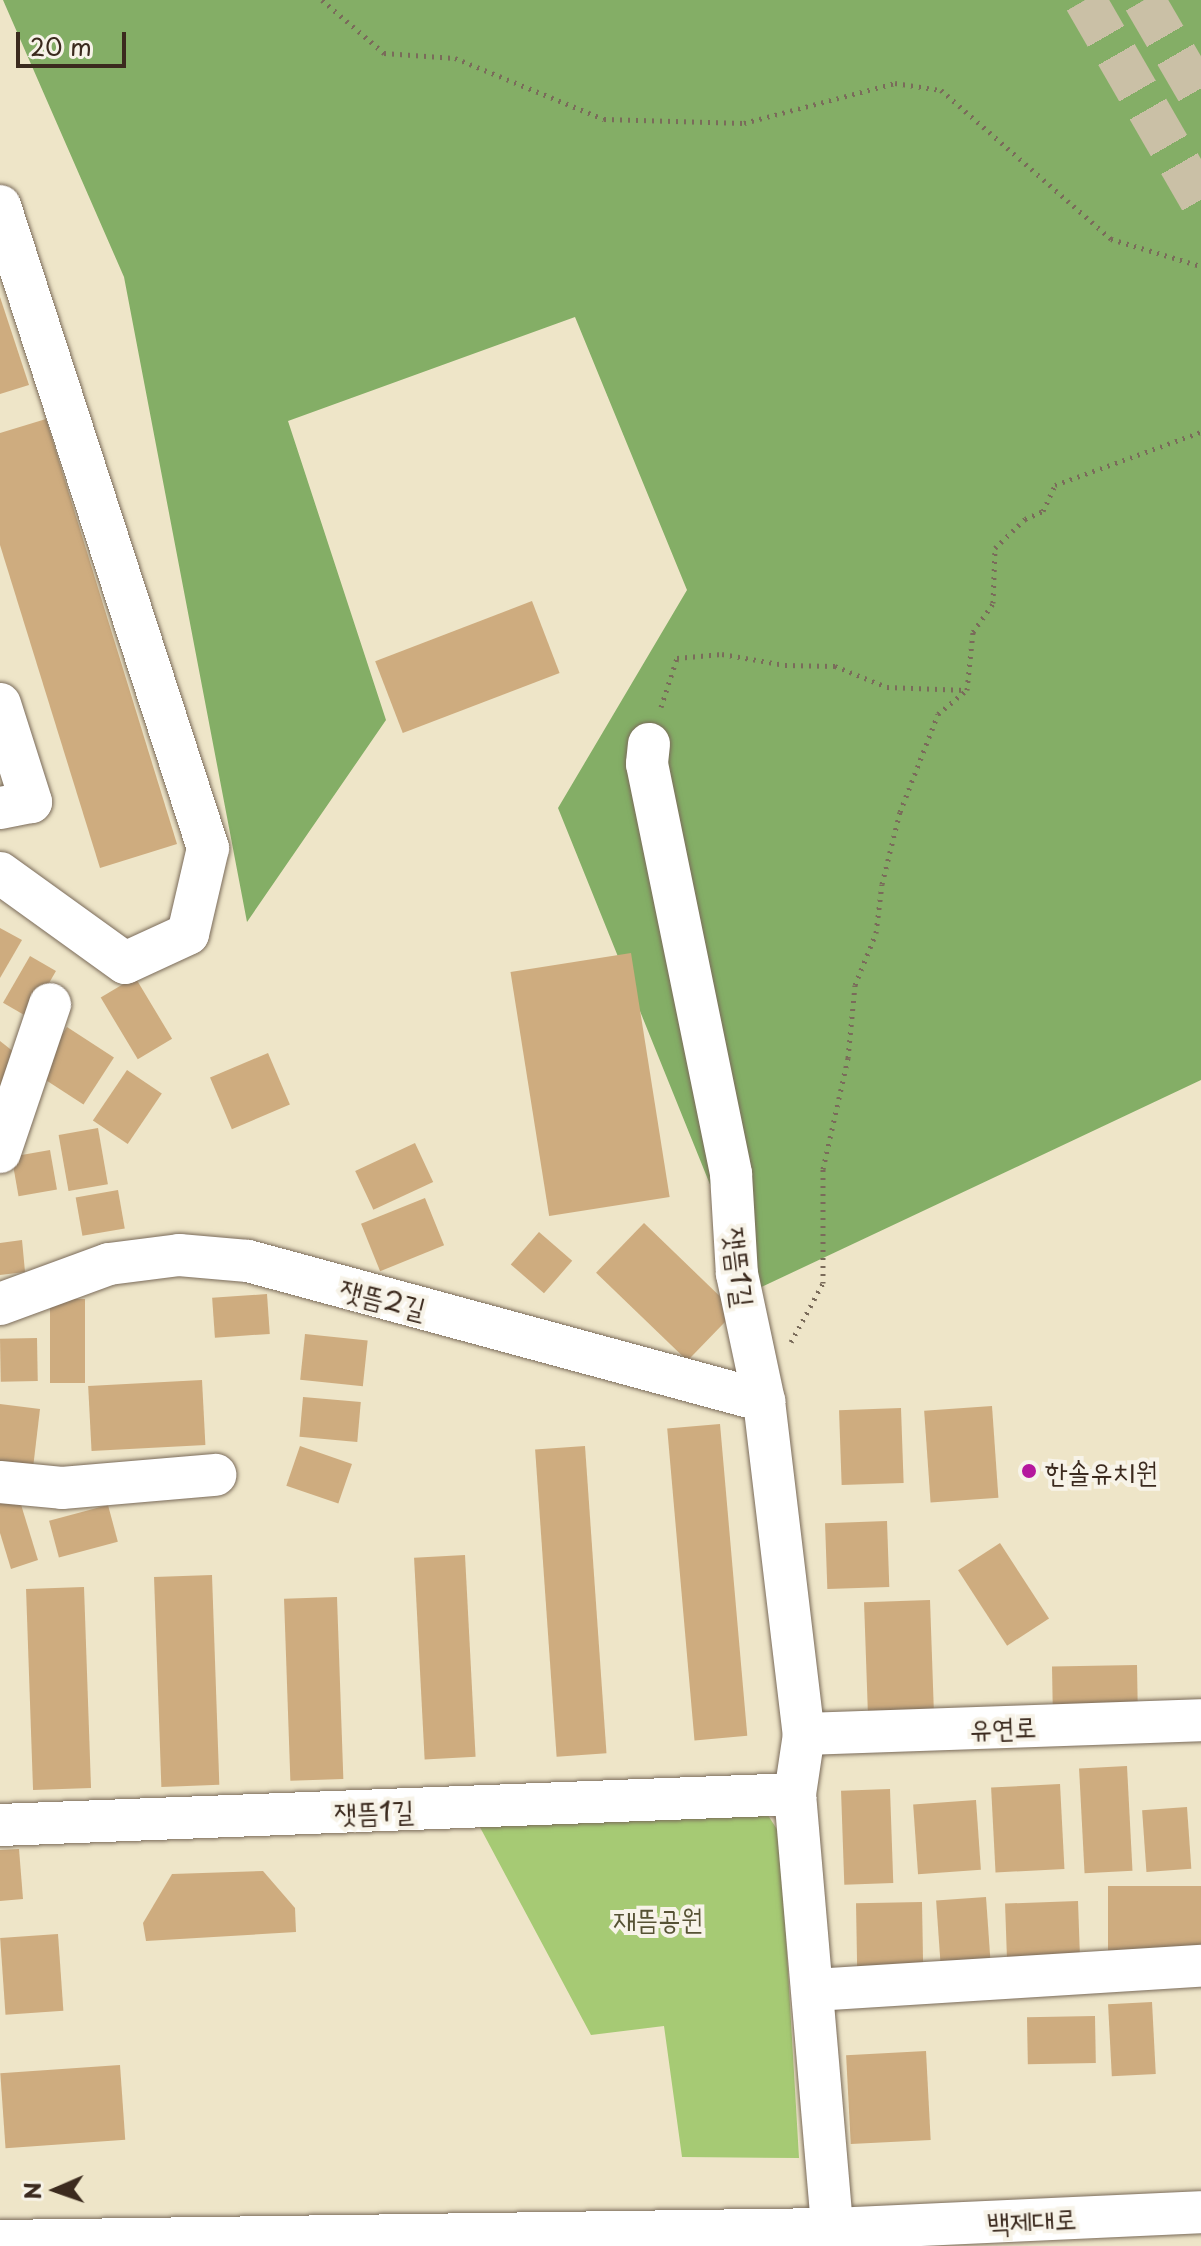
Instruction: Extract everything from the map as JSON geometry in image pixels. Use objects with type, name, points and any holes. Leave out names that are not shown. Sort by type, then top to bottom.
[{"type":"street","points":[[0,206],[208,848],[188,934],[125,963],[0,873]]},
{"type":"street","points":[[0,704],[31,802],[0,808]]},
{"type":"street","name":"잿뜸1길","points":[[649,744],[647,764],[731,1174],[737,1274],[764,1401],[804,1734],[795,1794],[815,1990],[832,2229]]},
{"type":"street","points":[[0,1152],[50,1004]]},
{"type":"street","name":"잿뜸2길","points":[[0,1304],[109,1264],[179,1255],[248,1261],[764,1401]]},
{"type":"street","points":[[0,1482],[62,1488],[215,1475]]},
{"type":"street","name":"유연로","points":[[804,1734],[1201,1720]]},
{"type":"street","name":"잿뜸1길","points":[[0,1825],[795,1794]]},
{"type":"street","points":[[815,1990],[1201,1966]]},
{"type":"street","name":"백제대로","points":[[0,2241],[832,2229],[1201,2212]]},
{"type":"path","points":[[322,0],[384,53],[455,58],[604,119],[744,123],[895,83],[941,90],[1111,239],[1201,266]]},
{"type":"path","points":[[764,1401],[823,1283],[823,1169],[848,1058],[855,985],[876,933],[900,812],[938,714],[967,690],[973,632],[993,603],[995,548],[1025,519],[1043,511],[1055,485],[1201,432]]},
{"type":"path","points":[[649,744],[677,658],[722,654],[785,665],[835,666],[887,687],[967,690]]},
{"type":"green space","points":[[3,0],[1201,0],[1201,1080],[753,1291],[558,808],[687,590],[575,317],[288,421],[386,720],[247,922],[124,277]]},
{"type":"green space","name":"재뜸공원","points":[[764,1809],[780,1834],[799,2158],[682,2157],[664,2026],[591,2035],[474,1816]]},
{"type":"building","points":[[0,297],[29,385],[0,394]]},
{"type":"building","points":[[46,419],[177,844],[100,868],[0,545],[0,433]]},
{"type":"building","points":[[532,601],[560,673],[403,733],[375,661]]},
{"type":"building","points":[[0,928],[22,940],[0,978]]},
{"type":"building","points":[[631,953],[670,1197],[549,1216],[511,972]]},
{"type":"building","points":[[30,956],[56,971],[29,1018],[3,1003]]},
{"type":"building","points":[[135,977],[172,1039],[138,1059],[101,998]]},
{"type":"building","points":[[67,1027],[114,1057],[83,1104],[37,1074]]},
{"type":"building","points":[[0,1041],[24,1060],[0,1089]]},
{"type":"building","points":[[268,1053],[290,1105],[232,1129],[210,1078]]},
{"type":"building","points":[[127,1070],[162,1093],[128,1144],[93,1121]]},
{"type":"building","points":[[98,1128],[108,1184],[69,1191],[59,1135]]},
{"type":"building","points":[[415,1143],[433,1182],[373,1210],[355,1171]]},
{"type":"building","points":[[50,1150],[57,1189],[19,1196],[12,1157]]},
{"type":"building","points":[[118,1190],[125,1228],[82,1236],[76,1197]]},
{"type":"building","points":[[425,1198],[444,1245],[380,1271],[361,1224]]},
{"type":"building","points":[[644,1223],[735,1311],[687,1361],[596,1273]]},
{"type":"building","points":[[539,1232],[572,1261],[544,1293],[511,1264]]},
{"type":"building","points":[[22,1240],[25,1272],[0,1275],[0,1243]]},
{"type":"building","points":[[267,1294],[270,1334],[215,1338],[212,1298]]},
{"type":"building","points":[[50,1299],[85,1299],[85,1383],[50,1383]]},
{"type":"building","points":[[305,1334],[368,1341],[363,1386],[300,1380]]},
{"type":"building","points":[[37,1338],[38,1381],[1,1382],[0,1339]]},
{"type":"building","points":[[202,1380],[205,1445],[92,1451],[88,1386]]},
{"type":"building","points":[[303,1397],[361,1402],[357,1442],[300,1437]]},
{"type":"building","points":[[0,1404],[40,1409],[33,1468],[0,1464]]},
{"type":"building","points":[[992,1406],[998,1498],[931,1503],[924,1411]]},
{"type":"building","points":[[901,1408],[904,1483],[842,1485],[839,1410]]},
{"type":"building","points":[[720,1424],[747,1736],[694,1740],[667,1429]]},
{"type":"building","points":[[300,1446],[352,1464],[338,1504],[286,1486]]},
{"type":"building","points":[[585,1446],[606,1753],[557,1757],[535,1449]]},
{"type":"building","points":[[15,1485],[38,1560],[11,1569],[0,1533],[0,1490]]},
{"type":"building","points":[[108,1505],[118,1542],[59,1557],[49,1521]]},
{"type":"building","points":[[887,1521],[889,1587],[827,1589],[825,1523]]},
{"type":"building","points":[[1000,1543],[1049,1618],[1007,1646],[958,1570]]},
{"type":"building","points":[[465,1555],[476,1757],[425,1759],[414,1558]]},
{"type":"building","points":[[212,1575],[219,1785],[161,1787],[154,1577]]},
{"type":"building","points":[[84,1587],[91,1788],[33,1790],[26,1589]]},
{"type":"building","points":[[337,1597],[343,1779],[290,1781],[284,1599]]},
{"type":"building","points":[[930,1600],[934,1719],[868,1721],[864,1602]]},
{"type":"building","points":[[1137,1665],[1138,1717],[1053,1718],[1052,1666]]},
{"type":"building","points":[[1127,1766],[1132,1871],[1085,1873],[1079,1769]]},
{"type":"building","points":[[1060,1784],[1064,1869],[996,1872],[991,1788]]},
{"type":"building","points":[[890,1789],[893,1883],[844,1885],[841,1791]]},
{"type":"building","points":[[976,1800],[981,1870],[918,1874],[913,1804]]},
{"type":"building","points":[[1187,1807],[1191,1869],[1146,1872],[1142,1810]]},
{"type":"building","points":[[19,1849],[23,1899],[0,1901],[0,1850]]},
{"type":"building","points":[[263,1871],[295,1908],[296,1932],[146,1941],[143,1923],[172,1874]]},
{"type":"building","points":[[1108,1886],[1201,1886],[1201,1953],[1108,1953]]},
{"type":"building","points":[[986,1897],[991,1970],[941,1973],[936,1900]]},
{"type":"building","points":[[1078,1901],[1080,1964],[1007,1967],[1005,1904]]},
{"type":"building","points":[[922,1902],[923,1972],[857,1973],[856,1903]]},
{"type":"building","points":[[58,1934],[63,2011],[6,2015],[0,1938]]},
{"type":"building","points":[[1152,2002],[1156,2074],[1112,2076],[1108,2004]]},
{"type":"building","points":[[1095,2016],[1096,2063],[1028,2064],[1027,2017]]},
{"type":"building","points":[[926,2051],[931,2140],[851,2144],[846,2055]]},
{"type":"building","points":[[120,2065],[125,2140],[6,2148],[0,2073]]},
{"type":"tunnel","points":[[1085,0],[1201,201]]},
{"type":"tunnel","points":[[1144,0],[1201,98]]},
{"type":"place","name":"한솔유치원","points":[[1029,1471]]}]
